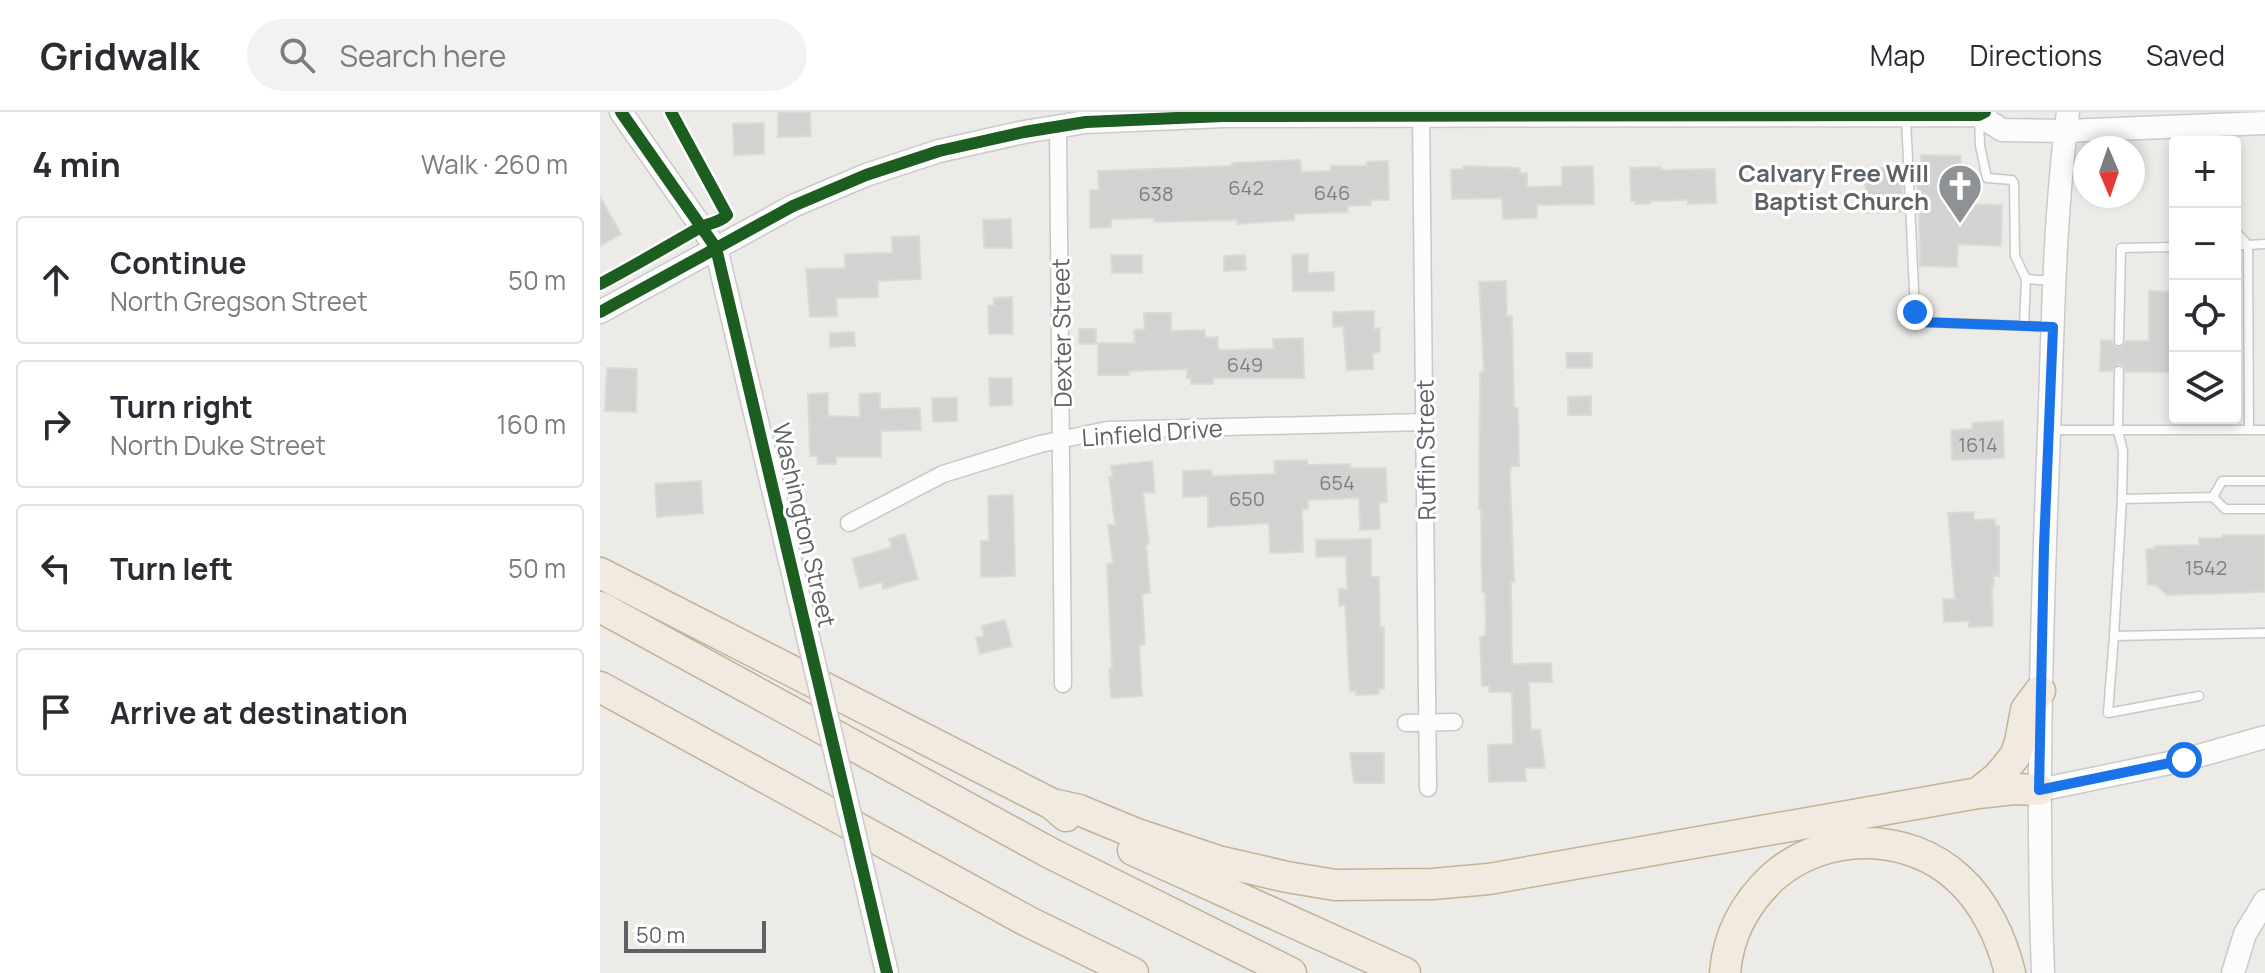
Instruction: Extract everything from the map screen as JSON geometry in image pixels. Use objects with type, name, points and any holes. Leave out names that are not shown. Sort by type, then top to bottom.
[{"type":"highway","points":[[600,573],[1052,804],[1073,821],[1405,973]]},
{"type":"highway","points":[[600,607],[1050,853],[1291,973]]},
{"type":"highway","points":[[600,687],[1027,921],[1133,973]]},
{"type":"highway","points":[[1978,793],[1998,777],[2015,756],[2026,710],[2040,691]]},
{"type":"highway","points":[[1052,804],[1079,810],[1137,834],[1218,861],[1287,877],[1335,885],[1419,885],[1489,879],[1978,793],[2039,790]]},
{"type":"highway","points":[[1725,973],[1733,935],[1748,903],[1760,889],[1799,859],[1826,847],[1855,843],[1907,849],[1957,876],[1974,894],[1991,923],[2010,973]]},
{"type":"highway","points":[[1027,921],[1091,973]]},
{"type":"street","name":"Washington Street","points":[[621,112],[716,248],[887,973]]},
{"type":"street","points":[[600,312],[793,206],[877,171],[939,151],[1058,126],[1128,119],[1752,113],[1982,113],[2002,130],[2067,121],[2214,133],[2265,123]]},
{"type":"street","name":"Ruffin Street","points":[[1421,114],[1428,788]]},
{"type":"street","points":[[2043,973],[2040,691],[2055,281],[2067,121]]},
{"type":"street","name":"Dexter Street","points":[[1058,126],[1063,684]]},
{"type":"street","name":"Linfield Drive","points":[[849,523],[943,474],[983,459],[1107,430],[1425,422]]},
{"type":"street","points":[[1406,723],[1454,722]]},
{"type":"street","points":[[2039,790],[2184,760],[2265,737]]},
{"type":"street","points":[[2233,973],[2245,934],[2265,901]]},
{"type":"lane","points":[[1982,113],[1980,146],[1987,178],[2012,180],[2014,183],[2015,256],[2026,279],[2024,326]]},
{"type":"lane","points":[[1906,114],[1915,312],[1920,322],[2053,327]]},
{"type":"lane","points":[[2241,237],[2248,245],[2249,430]]},
{"type":"lane","points":[[2241,245],[2265,244]]},
{"type":"lane","points":[[2119,341],[2121,248],[2169,247]]},
{"type":"lane","points":[[2026,279],[2055,281]]},
{"type":"lane","points":[[2119,371],[2118,431],[2123,451],[2122,499],[2108,713],[2199,696]]},
{"type":"lane","points":[[2049,430],[2265,430]]},
{"type":"lane","points":[[2213,497],[2222,481],[2265,481]]},
{"type":"lane","points":[[2122,499],[2213,497],[2225,509],[2265,509]]},
{"type":"lane","points":[[2114,636],[2265,633]]},
{"type":"building","points":[[778,112],[810,112],[811,136],[778,137]]},
{"type":"building","points":[[764,123],[764,154],[734,155],[733,124]]},
{"type":"building","name":"Calvary Free Will Baptist Church","points":[[1921,155],[1961,156],[1963,204],[2002,205],[2001,246],[1958,244],[1957,267],[1920,266],[1916,174],[1921,173]]},
{"type":"building","points":[[1300,160],[1301,172],[1331,171],[1331,166],[1367,166],[1367,162],[1388,161],[1389,200],[1371,200],[1371,205],[1347,206],[1348,212],[1294,214],[1294,220],[1237,224],[1237,220],[1154,222],[1154,218],[1111,219],[1111,227],[1090,228],[1090,190],[1099,190],[1098,171]]},
{"type":"building","points":[[1463,166],[1520,168],[1520,173],[1527,173],[1527,187],[1562,186],[1562,167],[1593,166],[1594,204],[1537,205],[1537,218],[1503,219],[1502,198],[1452,199],[1451,170],[1463,169]]},
{"type":"building","points":[[1661,167],[1661,170],[1715,169],[1716,203],[1688,204],[1688,200],[1635,204],[1636,201],[1631,201],[1630,168]]},
{"type":"building","points":[[1875,168],[1890,168],[1890,174],[1902,174],[1903,212],[1866,213],[1865,175],[1875,175]]},
{"type":"building","points":[[600,197],[621,234],[600,246]]},
{"type":"building","points":[[1011,219],[1012,248],[984,248],[983,220]]},
{"type":"building","points":[[919,236],[921,279],[878,281],[878,297],[836,298],[837,316],[810,317],[806,269],[845,268],[845,254],[892,253],[892,237]]},
{"type":"building","points":[[1308,254],[1308,273],[1334,272],[1334,291],[1293,291],[1292,255]]},
{"type":"building","points":[[1111,255],[1142,255],[1142,273],[1112,273]]},
{"type":"building","points":[[1245,255],[1246,270],[1224,271],[1224,256]]},
{"type":"building","points":[[1506,281],[1507,316],[1512,316],[1519,466],[1511,466],[1510,477],[1514,582],[1511,582],[1512,664],[1551,663],[1552,682],[1529,682],[1531,730],[1540,730],[1545,768],[1525,768],[1526,781],[1489,782],[1488,745],[1513,744],[1512,692],[1489,692],[1489,686],[1482,686],[1480,637],[1485,636],[1486,624],[1479,509],[1480,372],[1484,372],[1479,282]]},
{"type":"building","points":[[2149,291],[2169,292],[2169,372],[2126,372],[2123,365],[2118,364],[2112,371],[2100,371],[2101,340],[2112,341],[2120,348],[2126,341],[2149,341]]},
{"type":"building","points":[[1012,297],[1013,334],[989,334],[988,306],[994,305],[994,298]]},
{"type":"building","points":[[1374,311],[1374,329],[1380,328],[1380,351],[1373,354],[1373,369],[1347,370],[1343,326],[1333,327],[1333,312]]},
{"type":"building","points":[[1144,313],[1171,313],[1171,331],[1205,330],[1205,338],[1218,337],[1218,350],[1274,349],[1273,339],[1303,338],[1304,378],[1214,378],[1213,384],[1191,384],[1187,369],[1098,375],[1098,343],[1135,343],[1134,330],[1145,329]]},
{"type":"building","points":[[1079,329],[1096,329],[1096,344],[1079,344]]},
{"type":"building","points":[[854,332],[855,346],[830,347],[830,333]]},
{"type":"building","points":[[1566,353],[1592,353],[1592,368],[1567,368]]},
{"type":"building","points":[[607,368],[637,369],[636,412],[605,411]]},
{"type":"building","points":[[989,378],[1012,378],[1012,405],[990,406]]},
{"type":"building","points":[[828,393],[828,416],[860,417],[859,394],[880,393],[880,409],[920,408],[921,430],[881,431],[881,457],[836,457],[836,464],[818,464],[817,456],[810,456],[808,394]]},
{"type":"building","points":[[1591,396],[1591,415],[1568,415],[1568,397]]},
{"type":"building","points":[[932,398],[957,398],[957,421],[933,422]]},
{"type":"building","points":[[2003,421],[2004,458],[1952,460],[1951,430],[1972,429],[1972,423]]},
{"type":"building","points":[[1307,460],[1307,465],[1350,464],[1350,468],[1386,468],[1387,502],[1379,502],[1380,529],[1360,530],[1359,498],[1308,500],[1308,509],[1302,509],[1303,552],[1270,553],[1269,523],[1208,527],[1208,496],[1183,497],[1183,471],[1211,470],[1212,476],[1275,474],[1274,461]]},
{"type":"building","points":[[1152,461],[1155,492],[1143,493],[1149,544],[1146,544],[1150,593],[1142,594],[1145,644],[1139,645],[1142,696],[1111,698],[1107,564],[1113,563],[1108,525],[1115,525],[1109,477],[1113,477],[1111,466]]},
{"type":"building","points":[[701,481],[703,513],[657,517],[655,484]]},
{"type":"building","points":[[1013,495],[1015,576],[981,577],[981,541],[989,541],[988,496]]},
{"type":"building","points":[[1974,512],[1974,520],[1995,519],[1995,526],[1999,526],[1999,576],[1993,576],[1992,586],[1993,626],[1969,627],[1969,621],[1944,622],[1943,599],[1955,599],[1948,513]]},
{"type":"building","points":[[905,534],[918,579],[883,589],[882,582],[860,588],[852,559],[892,547],[889,539]]},
{"type":"building","points":[[2223,535],[2265,535],[2265,592],[2167,595],[2156,585],[2148,585],[2146,549],[2199,545],[2199,538],[2222,538]]},
{"type":"building","points":[[1371,539],[1371,577],[1379,577],[1380,627],[1384,627],[1384,689],[1379,689],[1379,694],[1356,695],[1356,691],[1350,692],[1345,605],[1339,606],[1339,589],[1347,589],[1346,556],[1316,557],[1316,540]]},
{"type":"building","points":[[1005,620],[1012,646],[980,654],[976,638],[984,636],[982,626]]},
{"type":"building","points":[[1350,753],[1384,753],[1384,783],[1354,783]]},
{"type":"cycle path","points":[[621,112],[716,248],[887,973]]},
{"type":"cycle path","points":[[600,284],[727,215],[671,112]]},
{"type":"cycle path","points":[[600,312],[793,206],[866,175],[939,151],[1086,122],[1223,116],[1979,115],[1985,112]]},
{"type":"place","name":"Calvary Free Will Baptist Church","points":[[1960,225]]},
{"type":"route","points":[[1915,312],[1920,322],[2053,327],[2039,790],[2184,760]]}]
